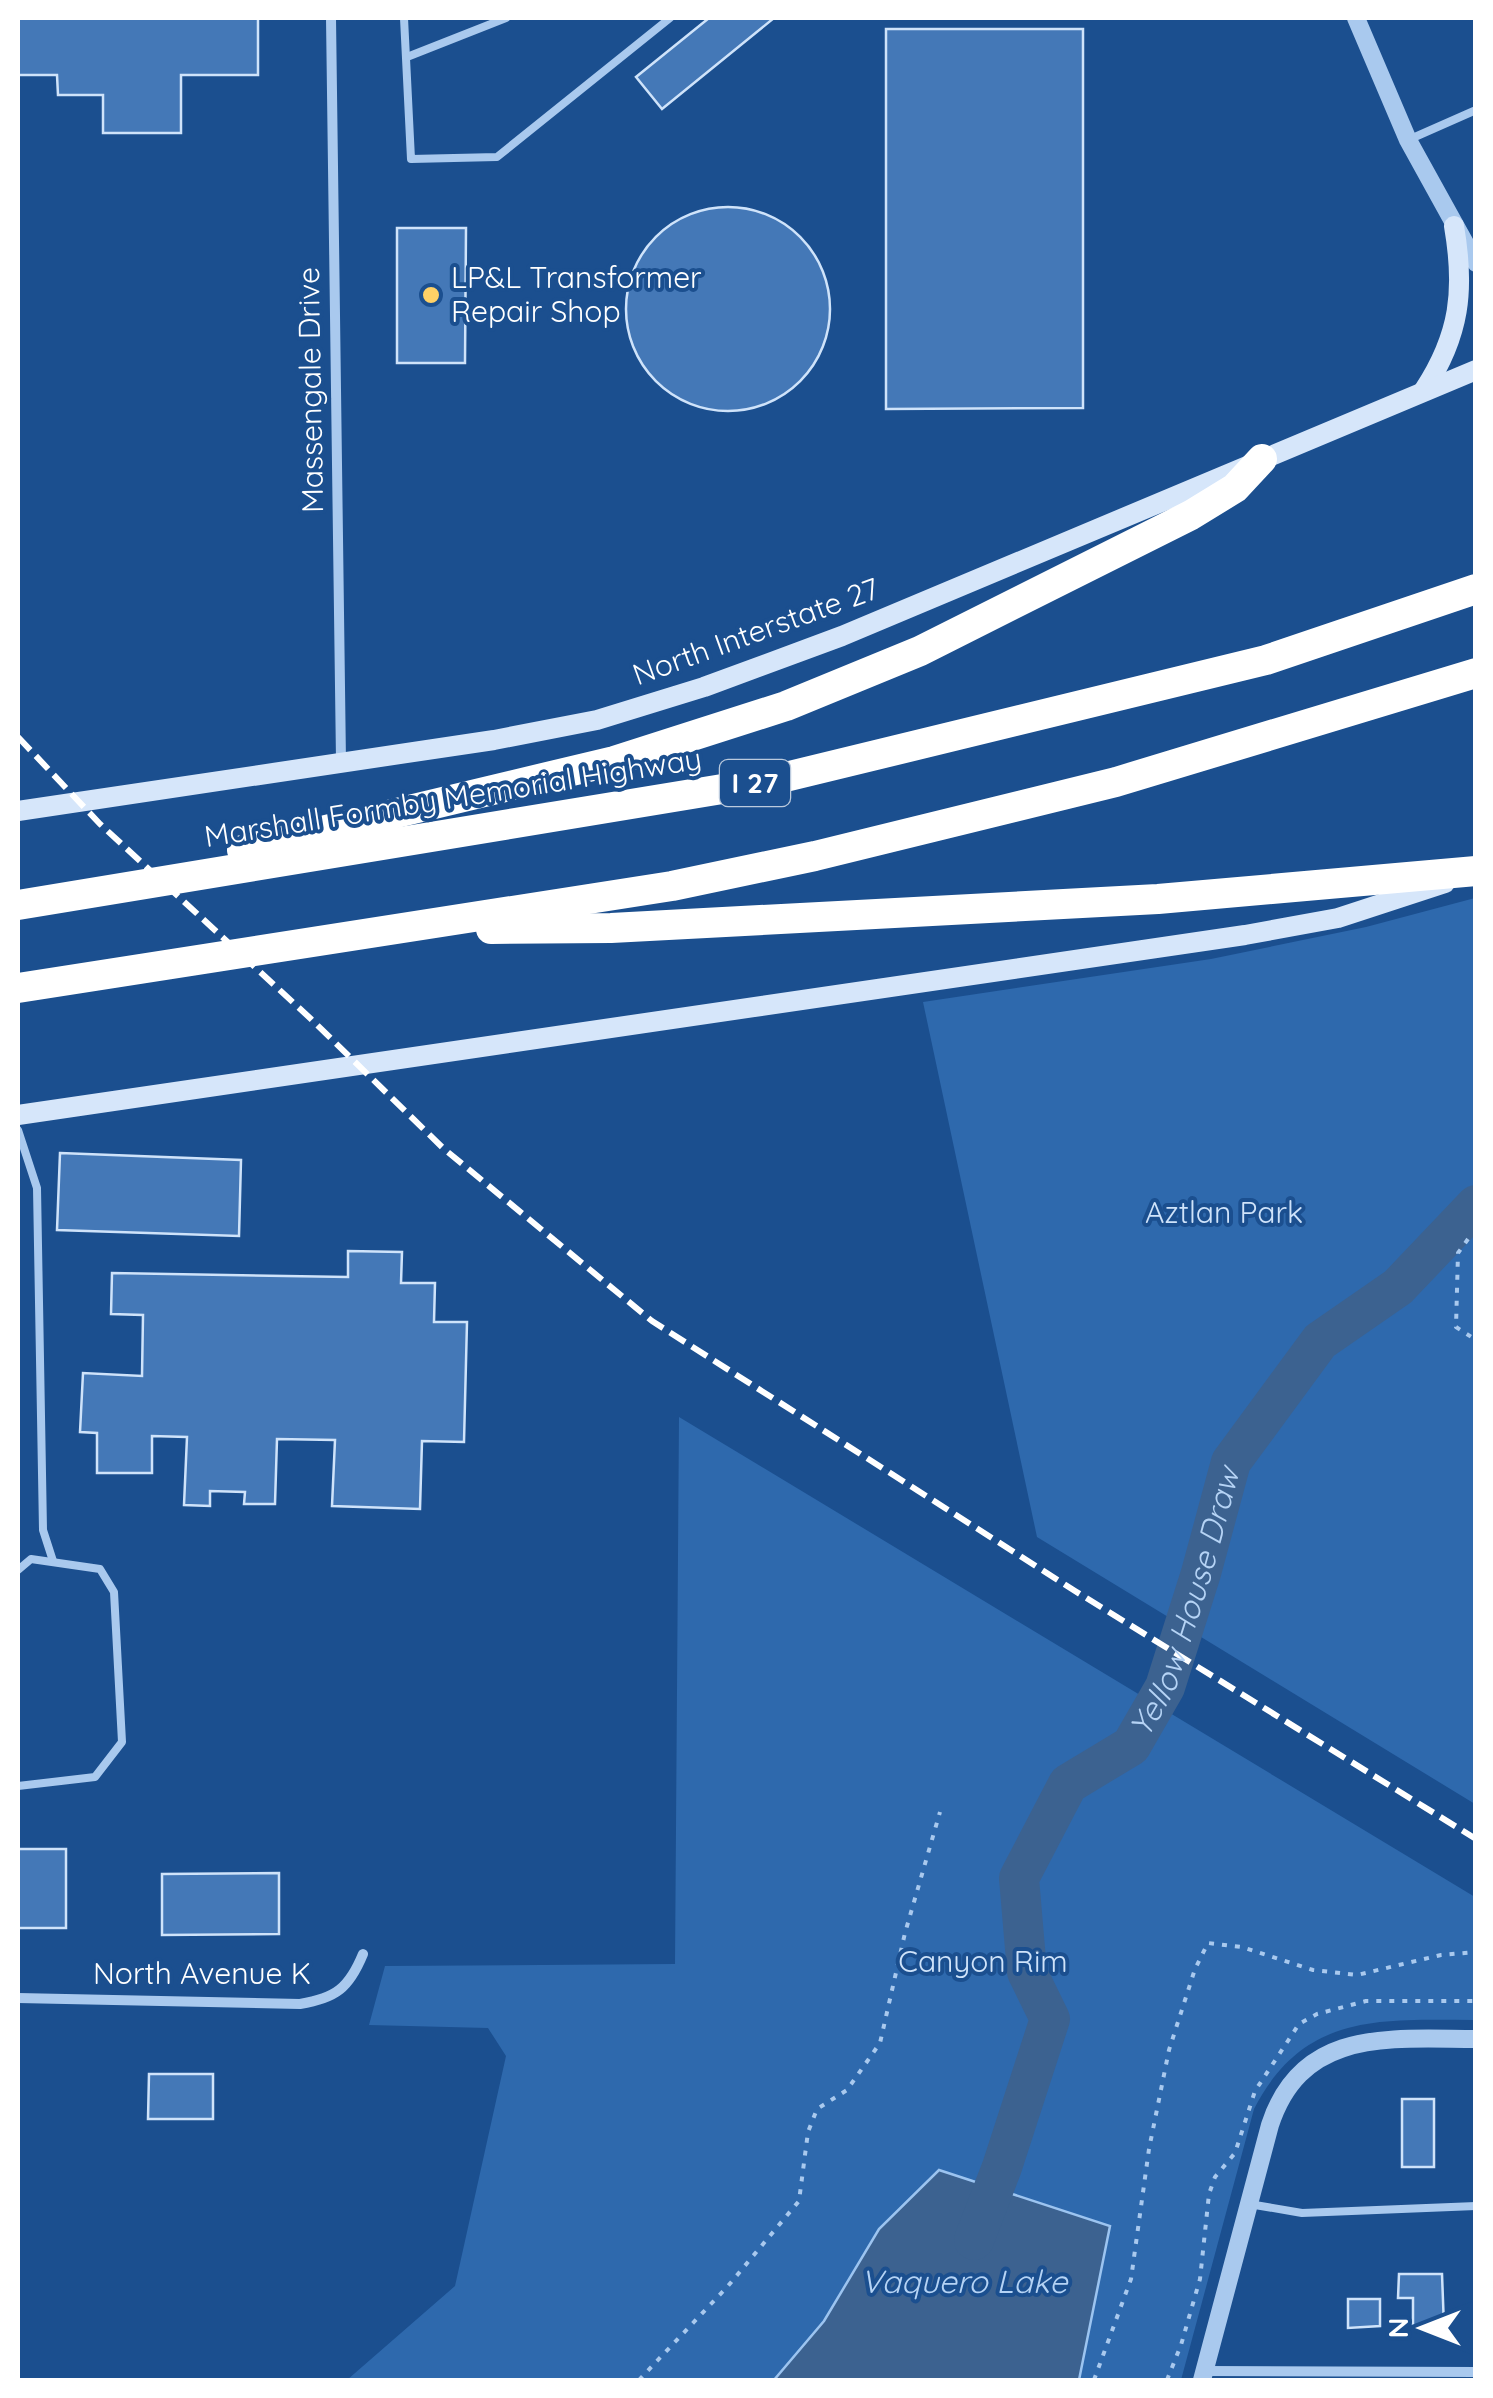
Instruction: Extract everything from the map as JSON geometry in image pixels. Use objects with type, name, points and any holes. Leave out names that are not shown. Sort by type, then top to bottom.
[{"type":"highway","points":[[18,903],[614,761],[786,706],[920,651],[1191,516],[1235,488],[1262,459]]},
{"type":"highway","name":"Marshall Formby Memorial Highway","points":[[18,903],[765,782],[1266,660],[1476,588]]},
{"type":"highway","points":[[18,988],[672,886],[955,823],[1222,752],[1476,673]]},
{"type":"highway","points":[[413,928],[611,928],[1158,899],[1476,872]]},
{"type":"main road","points":[[1423,392],[1436,372],[1458,310],[1461,267],[1454,226]]},
{"type":"main road","name":"North Interstate 27","points":[[18,811],[494,740],[597,720],[704,687],[842,636],[1476,370]]},
{"type":"main road","points":[[18,1115],[1245,935],[1338,918],[1476,872]]},
{"type":"street","name":"Massengale Drive","points":[[331,18],[341,761]]},
{"type":"street","points":[[1356,18],[1408,140],[1476,263]]},
{"type":"street","name":"North Avenue K","points":[[18,1998],[300,2004],[329,1999],[354,1976],[363,1954]]},
{"type":"street","points":[[1476,2039],[1387,2039],[1353,2044],[1322,2056],[1299,2074],[1276,2106],[1203,2376],[1476,2372]]},
{"type":"lane","points":[[404,18],[410,159],[497,158],[670,18]]},
{"type":"lane","points":[[406,56],[506,18]]},
{"type":"lane","points":[[1408,140],[1476,110]]},
{"type":"lane","points":[[18,1130],[37,1188],[44,1530],[53,1560]]},
{"type":"lane","points":[[18,1570],[32,1559],[100,1568],[114,1592],[122,1742],[95,1777],[18,1786]]},
{"type":"lane","points":[[1249,2204],[1302,2213],[1476,2206]]},
{"type":"path","points":[[1468,1240],[1458,1252],[1456,1327],[1476,1340]]},
{"type":"path","points":[[639,2380],[728,2286],[799,2201],[808,2132],[816,2110],[847,2090],[880,2043],[940,1812]]},
{"type":"path","points":[[1094,2380],[1131,2278],[1149,2149],[1170,2050],[1194,1968],[1208,1943],[1242,1947],[1313,1970],[1356,1975],[1441,1955],[1476,1952]]},
{"type":"green space","name":"Aztlan Park","points":[[1476,898],[1475,1804],[1037,1537],[923,1002],[1211,959],[1366,927]]},
{"type":"green space","name":"Canyon Rim","points":[[679,1417],[1475,1897],[1475,2020],[1377,2023],[1321,2038],[1296,2054],[1274,2077],[1254,2109],[1181,2380],[347,2380],[455,2286],[506,2056],[488,2028],[369,2025],[385,1966],[675,1964]]},
{"type":"water","name":"Vaquero Lake","points":[[939,2170],[1110,2226],[1079,2380],[774,2380],[824,2321],[879,2229]]},
{"type":"building","points":[[18,18],[258,18],[258,75],[181,75],[181,133],[103,133],[103,95],[58,95],[57,75],[18,75]]},
{"type":"building","points":[[709,18],[774,18],[662,109],[636,77]]},
{"type":"building","points":[[886,29],[1083,29],[1083,408],[886,409]]},
{"type":"building","points":[[728,207],[767,214],[800,237],[823,270],[830,309],[823,348],[800,381],[767,404],[728,411],[689,404],[656,381],[633,348],[626,309],[633,270],[656,237],[689,214]]},
{"type":"building","name":"LP&L Transformer Repair Shop","points":[[397,228],[466,228],[465,363],[397,363]]},
{"type":"building","points":[[60,1153],[241,1160],[239,1236],[57,1230]]},
{"type":"building","points":[[348,1251],[402,1252],[401,1283],[435,1283],[434,1322],[467,1322],[464,1442],[422,1441],[420,1509],[332,1506],[335,1440],[277,1439],[275,1504],[244,1504],[245,1492],[210,1491],[210,1506],[184,1505],[187,1437],[152,1436],[152,1473],[97,1473],[97,1433],[80,1432],[83,1373],[142,1376],[143,1315],[111,1314],[112,1273],[348,1277]]},
{"type":"building","points":[[18,1849],[66,1849],[66,1928],[18,1928]]},
{"type":"building","points":[[279,1873],[279,1934],[162,1935],[162,1874]]},
{"type":"building","points":[[149,2074],[213,2074],[213,2119],[148,2119]]},
{"type":"building","points":[[1402,2099],[1434,2099],[1434,2167],[1402,2167]]},
{"type":"building","points":[[1399,2274],[1442,2274],[1444,2327],[1413,2327],[1413,2298],[1398,2298]]},
{"type":"building","points":[[1348,2299],[1380,2299],[1380,2326],[1348,2328]]},
{"type":"waterway","name":"Yellow House Draw","points":[[974,2240],[1050,2019],[1027,1972],[1019,1878],[1068,1784],[1131,1746],[1165,1687],[1231,1462],[1320,1341],[1398,1287],[1476,1205]]},
{"type":"railway","points":[[18,737],[100,824],[311,1019],[443,1148],[652,1321],[1075,1591],[1476,1839]]},
{"type":"place","name":"LP&L Transformer Repair Shop","points":[[431,295]]}]
